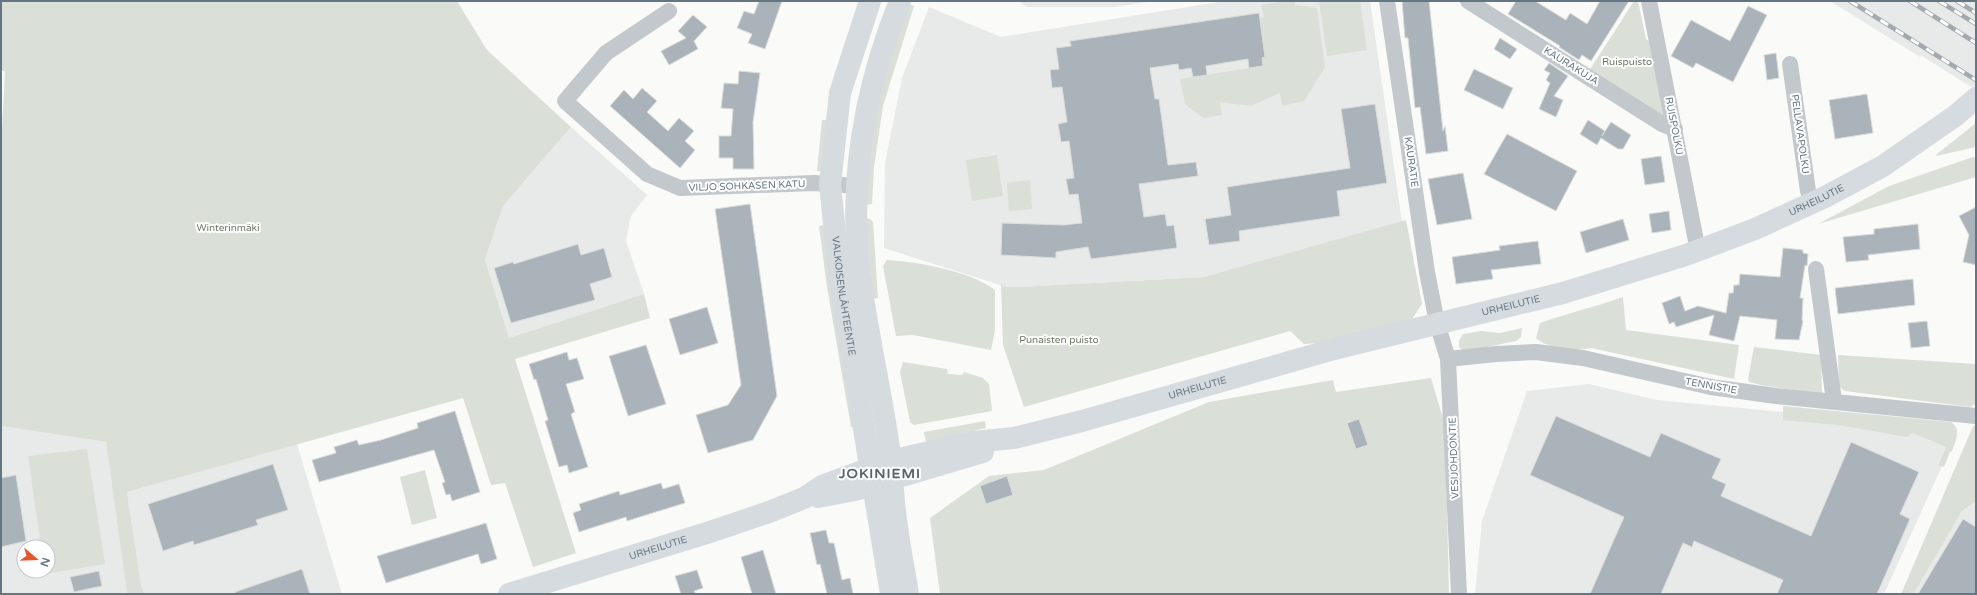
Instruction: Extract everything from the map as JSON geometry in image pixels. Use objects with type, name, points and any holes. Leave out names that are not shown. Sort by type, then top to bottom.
[{"type":"main road","name":"VALKOISENLÄHTEENTIE","points":[[870,1],[840,93],[830,184],[840,283],[881,472],[897,526],[908,594]]},
{"type":"main road","name":"VALKOISENLÄHTEENTIE","points":[[891,594],[881,472],[888,437],[860,275],[857,186],[860,140],[868,97],[885,37],[900,1]]},
{"type":"main road","name":"URHEILUTIE","points":[[509,594],[710,532],[804,498],[826,497],[881,472],[975,456],[1014,438],[1082,421],[1338,348],[1563,293],[1698,251],[1755,229],[1812,203],[1883,166],[1955,116],[1976,98]]},
{"type":"street","name":"KAURATIE","points":[[1388,1],[1427,272],[1437,324]]},
{"type":"street","name":"KAURAKUJA","points":[[1468,1],[1662,124],[1675,129]]},
{"type":"street","name":"RUISPOLKU","points":[[1649,1],[1698,251]]},
{"type":"street","name":"VILJO SOHKASEN KATU","points":[[669,12],[606,53],[565,101],[647,174],[680,188],[830,184],[857,186]]},
{"type":"street","name":"PELLAVAPOLKU","points":[[1790,64],[1808,192],[1812,203]]},
{"type":"street","points":[[1816,268],[1834,401]]},
{"type":"street","name":"VESIJOHDONTIE","points":[[1437,324],[1448,359],[1459,594]]},
{"type":"street","name":"TENNISTIE","points":[[1448,359],[1536,352],[1583,358],[1711,387],[1776,396],[1976,416]]},
{"type":"shaded area","points":[[1018,1],[1155,1],[1115,7],[1027,7]]},
{"type":"shaded area","points":[[1225,1],[1370,1],[1402,222],[1204,277],[1019,287],[1006,287],[884,248],[885,163],[902,78],[929,7],[1001,37]]},
{"type":"shaded area","points":[[1830,1],[1976,1],[1976,90],[1922,56],[1920,57]]},
{"type":"shaded area","points":[[571,127],[647,195],[631,216],[626,241],[644,294],[509,338],[485,260],[503,206]]},
{"type":"shaded area","points":[[1589,384],[1657,400],[1782,412],[1913,430],[1912,433],[1946,447],[1938,464],[1942,466],[1884,594],[1475,594],[1482,521],[1527,391]]},
{"type":"shaded area","points":[[1,426],[106,442],[127,594],[1,594]]},
{"type":"shaded area","points":[[297,444],[342,594],[144,594],[141,585],[127,492]]},
{"type":"shaded area","points":[[1976,501],[1976,594],[1912,594],[1962,511]]},
{"type":"green space","name":"Winterinmäki","points":[[1,1],[457,1],[487,50],[571,127],[503,206],[485,260],[509,338],[644,294],[650,318],[515,359],[576,553],[533,567],[505,483],[491,485],[463,398],[127,492],[141,585],[144,594],[127,594],[106,442],[1,426],[1,148],[5,71],[1,71]]},
{"type":"green space","points":[[1295,1],[1295,5],[1317,8],[1325,67],[1304,101],[1282,106],[1280,93],[1251,106],[1220,102],[1222,115],[1203,118],[1185,104],[1180,79],[1263,66],[1262,58],[1265,57],[1260,18],[1264,17],[1261,5]]},
{"type":"green space","points":[[1319,1],[1360,1],[1367,50],[1327,56]]},
{"type":"green space","name":"Ruispuisto","points":[[1634,1],[1638,1],[1646,39],[1652,44],[1668,118],[1658,116],[1589,71]]},
{"type":"green space","points":[[909,4],[914,6],[883,106],[874,167],[872,204],[865,205],[866,171],[878,95]]},
{"type":"green space","points":[[822,120],[827,120],[821,171],[817,171]]},
{"type":"green space","points":[[1976,123],[1976,147],[1936,156],[1937,154]]},
{"type":"green space","points":[[997,155],[1003,196],[972,201],[966,160]]},
{"type":"green space","points":[[1976,157],[1976,177],[1818,224],[1889,186]]},
{"type":"green space","points":[[1030,180],[1032,209],[1009,211],[1007,183]]},
{"type":"green space","points":[[865,218],[870,219],[873,222],[878,298],[873,299]]},
{"type":"green space","name":"Punaisten puisto","points":[[1406,220],[1422,304],[1412,319],[1332,342],[1304,344],[1290,331],[1024,407],[1003,345],[1001,284],[1006,287],[1019,287],[1204,277]]},
{"type":"green space","points":[[824,225],[856,425],[851,427],[827,287],[819,226]]},
{"type":"green space","points":[[887,260],[929,265],[944,269],[972,278],[995,290],[995,331],[991,350],[913,335],[896,336],[883,266]]},
{"type":"green space","points":[[1623,297],[1626,330],[1739,345],[1734,379],[1591,348],[1570,349],[1554,347],[1541,342],[1536,338],[1540,323]]},
{"type":"green space","points":[[1522,328],[1521,337],[1516,341],[1468,351],[1463,351],[1459,347],[1459,341],[1463,334],[1481,331],[1500,333]]},
{"type":"green space","points":[[1754,347],[1821,355],[1822,395],[1749,382],[1748,379]]},
{"type":"green space","points":[[1838,355],[1976,364],[1976,404],[1970,407],[1845,391],[1839,387]]},
{"type":"green space","points":[[903,362],[947,369],[948,374],[962,375],[964,372],[983,378],[989,384],[992,411],[914,425],[910,422],[900,372]]},
{"type":"green space","points":[[1431,378],[1445,425],[1449,594],[940,594],[930,518],[989,476],[1044,470],[1209,402],[1333,380],[1336,392]]},
{"type":"green space","points":[[1783,406],[1951,422],[1956,428],[1957,435],[1952,451],[1950,452],[1944,467],[1938,465],[1946,447],[1912,433],[1907,437],[1838,425],[1783,420]]},
{"type":"green space","points":[[985,421],[986,428],[926,442],[924,432]]},
{"type":"green space","points":[[1976,425],[1976,501],[1962,511],[1914,593],[1901,594],[1973,426]]},
{"type":"green space","points":[[87,449],[105,564],[56,572],[56,539],[40,539],[28,456]]},
{"type":"green space","points":[[425,470],[437,518],[412,525],[400,477]]},
{"type":"building","points":[[759,1],[782,1],[765,49],[748,43],[752,34],[737,28],[744,11],[754,14]]},
{"type":"building","points":[[1402,1],[1429,1],[1443,131],[1445,126],[1448,151],[1426,154],[1420,107],[1415,108],[1408,38],[1405,38]]},
{"type":"building","points":[[1516,1],[1535,1],[1566,20],[1570,13],[1587,24],[1600,1],[1629,1],[1591,61],[1582,55],[1579,60],[1559,47],[1560,46],[1508,14]]},
{"type":"building","points":[[1748,6],[1767,15],[1733,82],[1696,63],[1693,68],[1671,56],[1691,20],[1730,41]]},
{"type":"building","points":[[1259,13],[1265,57],[1262,58],[1263,66],[1249,68],[1248,59],[1206,66],[1207,75],[1193,77],[1191,68],[1179,70],[1178,64],[1150,68],[1155,99],[1159,99],[1168,165],[1196,162],[1198,176],[1139,184],[1144,217],[1165,214],[1167,226],[1174,225],[1177,248],[1091,259],[1088,247],[1056,252],[1056,258],[1001,255],[1002,223],[1064,225],[1082,223],[1078,194],[1069,195],[1066,179],[1074,178],[1069,141],[1061,142],[1058,124],[1067,122],[1062,87],[1052,88],[1050,70],[1059,69],[1056,48],[1071,46],[1070,41]]},
{"type":"building","points":[[693,15],[707,27],[694,41],[698,49],[669,65],[661,51],[686,38],[678,31]]},
{"type":"building","points":[[1500,38],[1517,49],[1510,59],[1494,49]]},
{"type":"building","points":[[1776,53],[1779,78],[1767,80],[1764,55]]},
{"type":"building","points":[[1549,63],[1568,76],[1554,96],[1563,100],[1556,117],[1539,109],[1550,83],[1546,80],[1550,73],[1544,70]]},
{"type":"building","points":[[1474,69],[1513,88],[1503,109],[1464,90]]},
{"type":"building","points":[[739,71],[760,73],[753,122],[754,169],[733,169],[733,158],[719,158],[719,136],[731,136],[733,109],[721,108],[724,83],[738,84]]},
{"type":"building","points":[[642,88],[657,101],[647,112],[668,131],[679,118],[694,131],[685,141],[695,150],[680,168],[610,106],[624,90],[633,99]]},
{"type":"building","points":[[1867,94],[1873,133],[1835,139],[1829,100]]},
{"type":"building","points":[[1375,104],[1387,183],[1337,191],[1340,216],[1239,231],[1240,241],[1209,245],[1205,219],[1231,215],[1227,187],[1350,168],[1341,109]]},
{"type":"building","points":[[1588,120],[1605,131],[1602,136],[1611,122],[1631,135],[1623,149],[1618,149],[1601,138],[1597,145],[1580,134]]},
{"type":"building","points":[[1507,134],[1577,171],[1556,211],[1484,174]]},
{"type":"building","points":[[1661,156],[1665,182],[1645,185],[1641,159]]},
{"type":"building","points":[[1463,173],[1472,219],[1437,225],[1428,179]]},
{"type":"building","points":[[750,204],[777,396],[753,440],[708,453],[696,415],[728,405],[741,385],[715,209]]},
{"type":"building","points":[[1976,207],[1976,265],[1963,262],[1969,235],[1959,216]]},
{"type":"building","points":[[1669,211],[1671,230],[1652,233],[1649,214]]},
{"type":"building","points":[[1623,219],[1629,240],[1586,253],[1580,232]]},
{"type":"building","points":[[1918,224],[1920,249],[1868,255],[1869,260],[1846,262],[1843,237],[1874,234],[1874,229]]},
{"type":"building","points":[[1538,241],[1541,264],[1491,270],[1493,279],[1456,284],[1452,257],[1500,250],[1499,246]]},
{"type":"building","points":[[578,244],[581,255],[604,248],[612,277],[590,284],[595,300],[511,323],[494,268],[513,262],[514,264]]},
{"type":"building","points":[[1783,248],[1803,250],[1803,253],[1808,254],[1800,298],[1803,298],[1803,321],[1799,340],[1775,339],[1777,320],[1740,316],[1734,341],[1709,335],[1714,315],[1676,327],[1674,322],[1669,324],[1662,303],[1680,296],[1685,311],[1698,306],[1726,313],[1729,293],[1733,293],[1734,285],[1739,285],[1740,274],[1780,277]]},
{"type":"building","points":[[1913,279],[1915,305],[1838,314],[1835,288]]},
{"type":"building","points":[[707,307],[718,343],[680,355],[669,319]]},
{"type":"building","points":[[1927,321],[1930,346],[1911,348],[1908,323]]},
{"type":"building","points":[[646,345],[666,404],[628,416],[609,356]]},
{"type":"building","points":[[567,352],[569,360],[577,358],[584,379],[566,384],[575,412],[571,414],[588,467],[569,473],[567,465],[559,467],[545,421],[548,420],[536,379],[534,380],[529,364]]},
{"type":"building","points":[[455,411],[480,492],[452,501],[450,494],[446,495],[442,483],[445,482],[434,450],[319,482],[312,460],[336,453],[334,447],[357,440],[359,445],[381,440],[418,428],[417,423]]},
{"type":"building","points":[[1556,416],[1650,457],[1661,433],[1721,459],[1712,478],[1726,484],[1721,496],[1811,536],[1851,442],[1919,472],[1900,514],[1910,519],[1877,594],[1777,594],[1783,580],[1694,541],[1692,547],[1683,543],[1661,594],[1590,594],[1624,517],[1530,475]]},
{"type":"building","points":[[1359,419],[1368,445],[1356,449],[1347,423]]},
{"type":"building","points":[[273,464],[288,510],[256,520],[258,525],[194,545],[193,541],[163,551],[148,504]]},
{"type":"building","points":[[16,475],[26,539],[16,539],[16,543],[1,547],[1,478]]},
{"type":"building","points":[[1007,476],[1013,495],[986,504],[980,486]]},
{"type":"building","points":[[661,483],[663,489],[679,484],[685,503],[627,521],[626,517],[579,532],[573,513],[581,510],[579,504],[619,491],[620,495]]},
{"type":"building","points":[[1963,519],[1976,527],[1976,594],[1918,594]]},
{"type":"building","points":[[486,523],[497,559],[481,564],[478,554],[386,583],[377,556]]},
{"type":"building","points":[[826,530],[829,543],[834,543],[842,580],[850,578],[853,594],[827,594],[820,564],[817,565],[810,533]]},
{"type":"building","points":[[763,550],[776,594],[752,594],[741,557]]},
{"type":"building","points":[[302,569],[310,594],[236,594],[235,592]]},
{"type":"building","points":[[697,570],[703,588],[694,591],[696,594],[681,594],[675,576]]},
{"type":"building","points":[[99,571],[102,586],[74,592],[70,577]]},
{"type":"railway","points":[[1850,1],[1976,80]]},
{"type":"railway","points":[[1910,1],[1976,43]]},
{"type":"railway","points":[[1939,1],[1976,24]]},
{"type":"railway","points":[[1957,1],[1976,13]]},
{"type":"district","name":"JOKINIEMI","points":[[880,473]]}]
